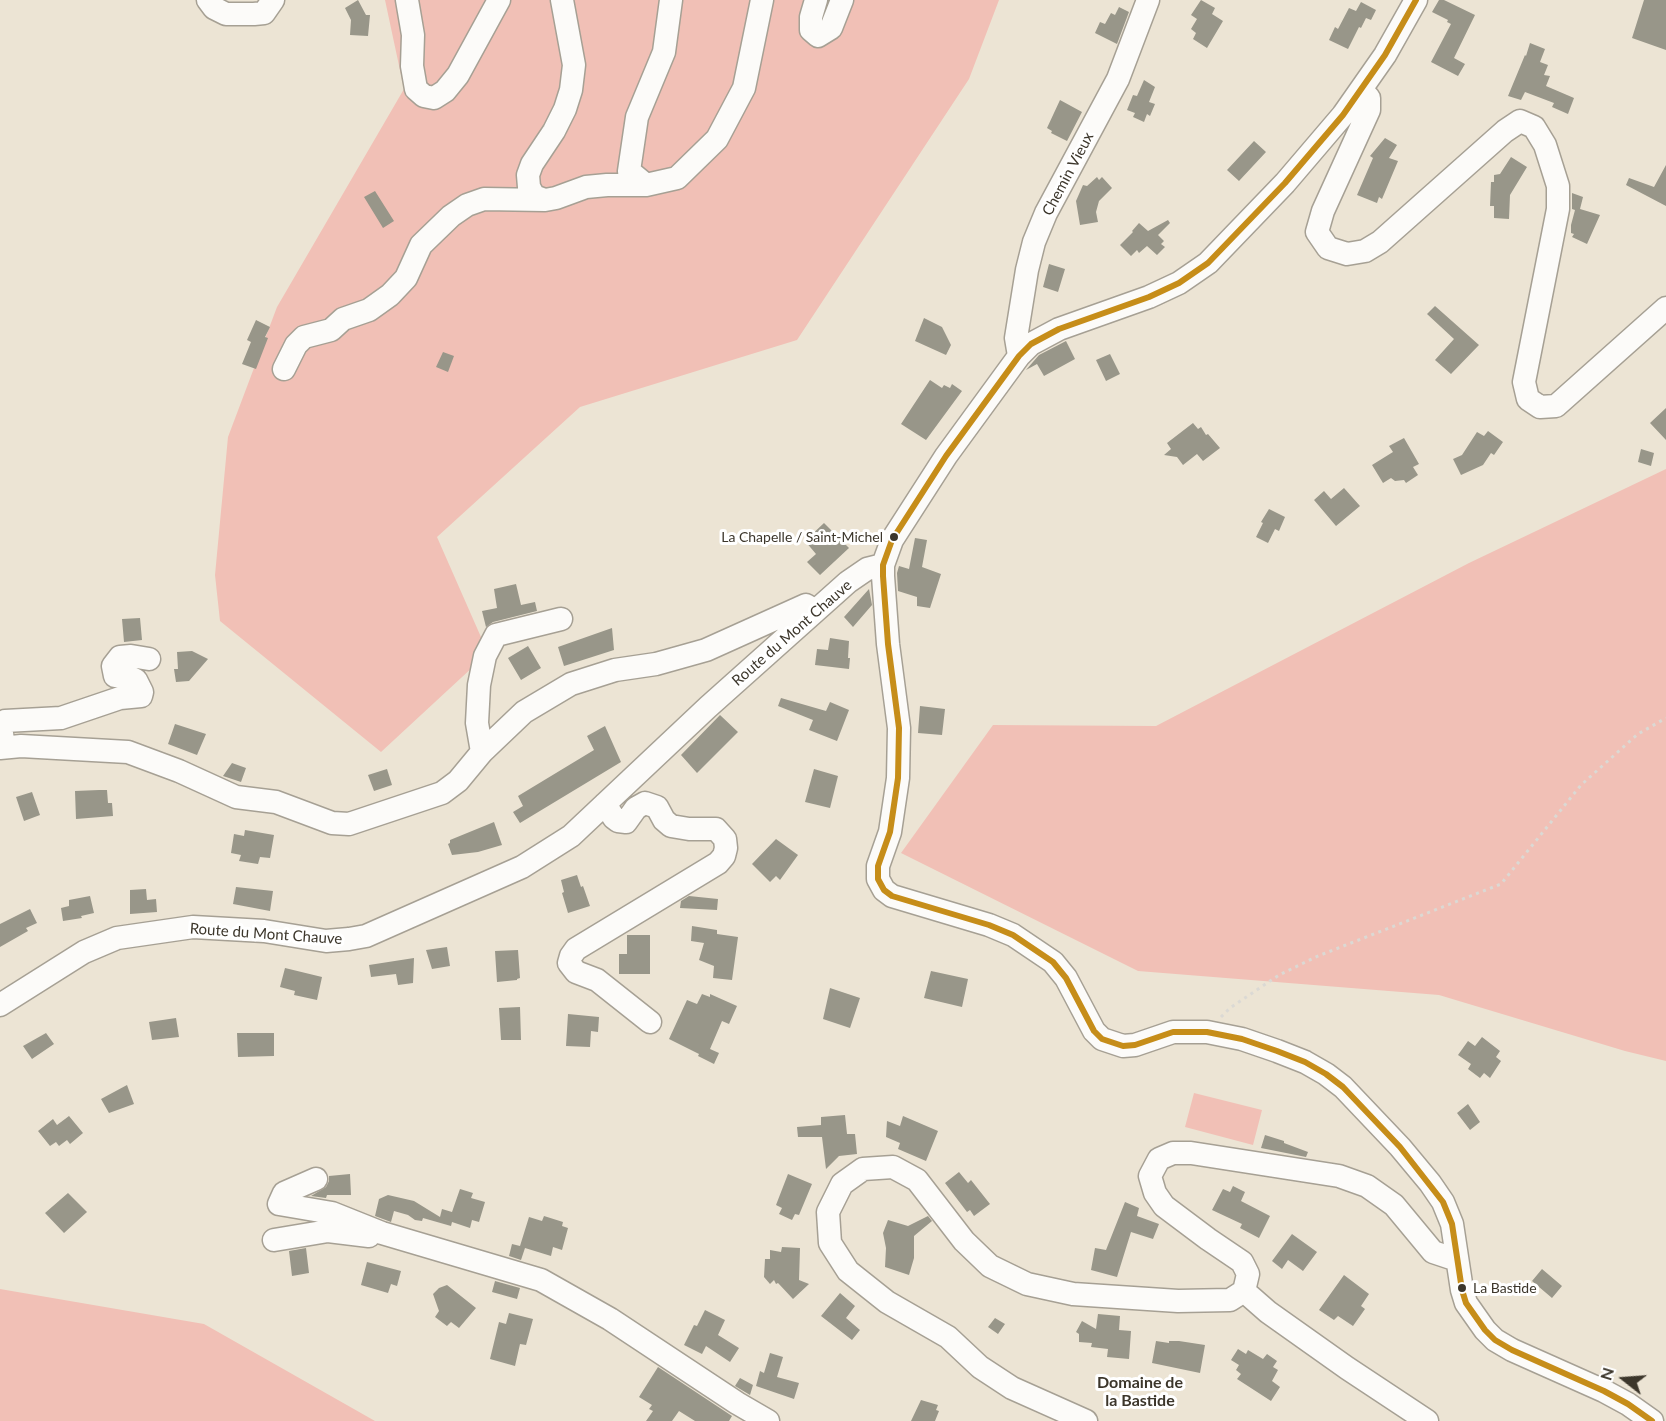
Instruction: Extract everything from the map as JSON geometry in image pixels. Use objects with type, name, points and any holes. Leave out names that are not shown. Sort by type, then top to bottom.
[{"type":"street","points":[[208,0],[214,8],[226,14],[254,14],[264,13],[273,0]]},
{"type":"street","points":[[407,0],[413,35],[412,66],[416,89],[424,96],[434,98],[445,91],[458,75],[499,0]]},
{"type":"street","points":[[545,200],[534,196],[529,187],[528,175],[532,164],[554,131],[572,90],[574,65],[562,0]]},
{"type":"street","points":[[646,185],[629,171],[637,117],[664,52],[671,0]]},
{"type":"street","points":[[284,369],[296,345],[304,337],[331,330],[343,318],[369,310],[390,295],[406,278],[421,245],[451,216],[467,205],[484,199],[545,200],[607,184],[646,185],[677,178],[717,139],[744,88],[762,0]]},
{"type":"street","points":[[816,0],[811,17],[811,30],[818,36],[831,28],[842,0]]},
{"type":"street","name":"Chemin Vieux","points":[[1019,356],[1016,338],[1034,242],[1046,213],[1118,79],[1148,0]]},
{"type":"street","points":[[1416,0],[1362,90],[1286,183],[1208,263],[1179,283],[1149,297],[1059,329],[1031,344],[1019,356],[946,456],[892,540],[883,565],[888,644],[899,728],[898,778],[890,832],[878,866],[878,879],[884,890],[892,896],[979,922],[1013,935],[1053,962],[1066,978],[1094,1031],[1102,1039],[1123,1046],[1135,1045],[1173,1032],[1208,1032],[1242,1039],[1305,1062],[1343,1087],[1400,1147],[1443,1202],[1452,1224],[1466,1303],[1480,1324],[1495,1340],[1512,1350],[1605,1391],[1652,1421]]},
{"type":"street","points":[[1362,90],[1369,98],[1369,110],[1323,211],[1317,232],[1328,248],[1347,254],[1365,251],[1380,242],[1496,139],[1520,121],[1534,127],[1545,145],[1558,186],[1558,209],[1524,381],[1528,399],[1540,407],[1556,406],[1666,308]]},
{"type":"street","name":"Route du Mont Chauve","points":[[0,1005],[84,952],[117,938],[193,927],[264,931],[326,941],[366,936],[522,867],[571,836],[815,611],[858,575],[867,569],[883,565]]},
{"type":"street","points":[[149,659],[120,657],[113,666],[115,676],[130,677],[136,680],[142,692],[141,696],[120,698],[61,718],[5,720],[1,727],[2,747],[128,752],[179,771],[236,797],[276,802],[332,823],[349,824],[442,793],[458,781],[482,752],[524,712],[571,684],[615,670],[656,664],[706,650],[806,605],[815,611]]},
{"type":"street","points":[[482,752],[477,723],[479,686],[485,656],[496,634],[561,619]]},
{"type":"street","points":[[605,804],[618,821],[626,822],[636,808],[645,803],[657,807],[670,826],[716,829],[725,839],[724,856],[717,863],[576,949],[571,956],[569,963],[576,972],[597,980],[650,1022]]},
{"type":"street","points":[[1086,1421],[1012,1388],[980,1367],[948,1337],[887,1302],[848,1271],[830,1243],[828,1212],[842,1185],[862,1169],[893,1167],[917,1180],[964,1242],[990,1266],[1027,1284],[1073,1294],[1178,1301],[1230,1300],[1244,1291],[1248,1274],[1242,1262],[1164,1206],[1155,1193],[1150,1176],[1158,1159],[1173,1153],[1191,1153],[1340,1176],[1367,1186],[1394,1205],[1433,1252],[1457,1260]]},
{"type":"street","points":[[316,1179],[284,1192],[279,1204],[332,1213],[382,1233],[541,1280],[610,1319],[768,1421]]},
{"type":"street","points":[[274,1240],[328,1231],[364,1237],[382,1233]]},
{"type":"street","points":[[1244,1291],[1268,1312],[1320,1350],[1426,1421]]},
{"type":"path","points":[[1208,1032],[1230,1008],[1297,966],[1501,884],[1581,785],[1638,734],[1666,718]]},
{"type":"shaded area","points":[[385,0],[999,0],[969,79],[797,340],[580,407],[437,537],[488,653],[381,752],[220,621],[215,575],[228,437],[277,307],[404,89]]},
{"type":"shaded area","points":[[1666,469],[1666,1061],[1625,1051],[1439,995],[1138,971],[901,853],[993,725],[1156,726],[1469,563]]},
{"type":"shaded area","points":[[1194,1093],[1262,1110],[1253,1145],[1185,1127]]},
{"type":"shaded area","points":[[0,1289],[204,1324],[375,1421],[0,1421]]},
{"type":"building","points":[[358,0],[366,15],[370,15],[368,36],[350,35],[351,20],[345,8]]},
{"type":"building","points":[[1201,0],[1215,8],[1212,14],[1223,21],[1207,48],[1193,39],[1196,33],[1191,29],[1197,19],[1191,15]]},
{"type":"building","points":[[1439,0],[1444,0],[1475,15],[1454,58],[1465,64],[1458,76],[1431,62],[1451,24],[1432,12]]},
{"type":"building","points":[[1644,0],[1666,0],[1666,50],[1632,38]]},
{"type":"building","points":[[1361,2],[1376,10],[1371,20],[1366,18],[1361,28],[1359,27],[1348,49],[1329,40],[1335,27],[1338,29],[1349,8],[1356,11]]},
{"type":"building","points":[[1119,7],[1129,12],[1117,44],[1095,33],[1100,22],[1105,24],[1111,13],[1115,15]]},
{"type":"building","points":[[1530,43],[1545,49],[1540,62],[1548,65],[1544,75],[1550,76],[1546,86],[1574,98],[1568,114],[1552,107],[1554,103],[1525,92],[1521,100],[1508,96]]},
{"type":"building","points":[[1144,80],[1155,87],[1149,102],[1155,104],[1150,116],[1147,114],[1144,122],[1133,117],[1135,113],[1127,110],[1133,95],[1137,96]]},
{"type":"building","points":[[1060,100],[1082,112],[1067,141],[1051,133],[1052,131],[1047,128]]},
{"type":"building","points":[[1385,138],[1397,145],[1389,158],[1398,161],[1382,199],[1379,197],[1377,203],[1357,195],[1373,158],[1370,156]]},
{"type":"building","points":[[1254,141],[1266,152],[1239,181],[1227,170]]},
{"type":"building","points":[[1511,157],[1527,167],[1510,195],[1509,219],[1494,218],[1494,206],[1490,206],[1491,182],[1494,182],[1494,175],[1500,174]]},
{"type":"building","points":[[1666,165],[1666,206],[1626,185],[1629,178],[1654,187]]},
{"type":"building","points":[[1097,177],[1099,180],[1102,177],[1112,188],[1099,201],[1096,212],[1098,222],[1080,225],[1076,201],[1083,185],[1087,186]]},
{"type":"building","points":[[375,191],[394,221],[383,228],[364,197]]},
{"type":"building","points":[[1572,193],[1583,197],[1580,209],[1600,215],[1587,244],[1572,237],[1574,234],[1571,233],[1571,225],[1575,210],[1572,209]]},
{"type":"building","points":[[1168,220],[1170,223],[1158,235],[1164,241],[1161,244],[1165,247],[1157,255],[1147,246],[1139,253],[1137,250],[1131,256],[1120,245],[1139,223],[1148,231]]},
{"type":"building","points":[[1049,264],[1065,269],[1058,292],[1043,287]]},
{"type":"building","points":[[1435,306],[1479,345],[1451,374],[1435,360],[1454,339],[1427,314]]},
{"type":"building","points":[[924,318],[942,327],[951,345],[946,355],[915,341]]},
{"type":"building","points":[[256,320],[270,327],[256,369],[242,364],[251,342],[247,340]]},
{"type":"building","points":[[1066,341],[1075,359],[1044,376],[1037,364],[1026,370],[1039,355]]},
{"type":"building","points":[[443,352],[454,356],[448,372],[436,367]]},
{"type":"building","points":[[1110,354],[1120,374],[1106,381],[1096,360]]},
{"type":"building","points":[[930,380],[942,388],[944,385],[950,388],[952,384],[962,391],[926,440],[901,424]]},
{"type":"building","points":[[1666,408],[1666,440],[1650,423]]},
{"type":"building","points":[[1193,423],[1198,429],[1201,427],[1220,448],[1203,461],[1197,454],[1183,465],[1177,457],[1164,455],[1171,449],[1167,443]]},
{"type":"building","points":[[1488,431],[1503,442],[1494,455],[1491,453],[1483,465],[1461,475],[1453,459],[1462,455],[1477,432],[1484,436]]},
{"type":"building","points":[[1404,438],[1419,464],[1413,467],[1418,475],[1406,483],[1404,480],[1395,481],[1391,478],[1383,483],[1372,465],[1393,452],[1389,446]]},
{"type":"building","points":[[1641,449],[1654,453],[1651,466],[1638,462]]},
{"type":"building","points":[[1344,488],[1360,506],[1336,526],[1314,500],[1324,491],[1331,499]]},
{"type":"building","points":[[1269,509],[1285,517],[1279,531],[1275,529],[1268,543],[1256,537]]},
{"type":"building","points":[[824,523],[849,548],[820,575],[807,562],[816,554],[805,541]]},
{"type":"building","points":[[915,538],[927,540],[922,567],[941,574],[930,608],[917,606],[917,597],[898,591],[899,566],[909,569]]},
{"type":"building","points":[[516,584],[521,605],[535,602],[537,611],[493,622],[486,627],[482,611],[497,608],[494,589]]},
{"type":"building","points":[[869,589],[872,605],[853,627],[844,617]]},
{"type":"building","points":[[140,618],[142,640],[124,642],[122,619]]},
{"type":"building","points":[[612,628],[614,650],[564,666],[558,647]]},
{"type":"building","points":[[830,638],[849,641],[849,669],[815,665],[817,649],[828,650]]},
{"type":"building","points":[[528,646],[541,668],[521,680],[508,658]]},
{"type":"building","points":[[192,651],[208,659],[189,681],[176,682],[174,669],[178,669],[177,652]]},
{"type":"building","points":[[781,698],[826,711],[830,702],[849,710],[837,741],[809,730],[813,720],[778,706]]},
{"type":"building","points":[[920,706],[945,709],[942,735],[918,733]]},
{"type":"building","points":[[720,715],[738,732],[697,773],[681,755]]},
{"type":"building","points":[[175,724],[206,734],[197,755],[168,744]]},
{"type":"building","points":[[605,726],[621,762],[520,823],[513,812],[523,806],[518,796],[594,750],[587,736]]},
{"type":"building","points":[[232,763],[246,768],[241,782],[223,776]]},
{"type":"building","points":[[387,769],[392,785],[374,791],[368,775]]},
{"type":"building","points":[[814,769],[838,776],[830,808],[805,802]]},
{"type":"building","points":[[107,790],[108,803],[112,803],[113,816],[76,819],[75,791]]},
{"type":"building","points":[[32,792],[40,815],[24,821],[16,797]]},
{"type":"building","points":[[494,822],[502,845],[478,852],[452,855],[448,844],[450,840]]},
{"type":"building","points":[[245,830],[274,835],[270,858],[260,857],[258,864],[239,861],[241,855],[231,853],[234,834],[244,836]]},
{"type":"building","points":[[776,839],[798,855],[780,880],[776,876],[770,882],[752,864]]},
{"type":"building","points":[[577,875],[590,906],[568,913],[561,880]]},
{"type":"building","points":[[236,887],[273,891],[270,911],[233,904]]},
{"type":"building","points":[[146,889],[147,900],[156,899],[157,912],[130,914],[130,890]]},
{"type":"building","points":[[90,896],[94,913],[81,916],[82,918],[63,921],[61,908],[69,906],[69,900]]},
{"type":"building","points":[[689,896],[718,899],[717,910],[680,908],[681,901]]},
{"type":"building","points":[[30,909],[37,923],[26,928],[28,931],[0,947],[0,924]]},
{"type":"building","points":[[692,926],[717,930],[717,934],[738,937],[732,980],[713,978],[714,966],[699,960],[704,943],[691,941]]},
{"type":"building","points":[[627,935],[650,935],[650,974],[619,974],[619,954],[627,954]]},
{"type":"building","points":[[447,947],[450,966],[432,969],[426,950]]},
{"type":"building","points":[[518,950],[520,978],[497,982],[495,951]]},
{"type":"building","points":[[414,958],[413,983],[398,985],[396,974],[371,977],[369,965]]},
{"type":"building","points":[[285,968],[322,977],[317,1000],[294,995],[295,991],[280,987]]},
{"type":"building","points":[[931,971],[968,979],[962,1007],[924,998]]},
{"type":"building","points":[[830,988],[860,998],[850,1028],[823,1019]]},
{"type":"building","points":[[702,994],[710,997],[710,994],[737,1006],[729,1024],[722,1021],[710,1049],[719,1053],[714,1064],[669,1039],[687,1000],[697,1004]]},
{"type":"building","points":[[520,1007],[521,1040],[501,1040],[499,1008]]},
{"type":"building","points":[[568,1014],[599,1017],[598,1032],[591,1031],[590,1047],[566,1046]]},
{"type":"building","points":[[176,1018],[179,1037],[152,1040],[149,1022]]},
{"type":"building","points":[[46,1033],[54,1044],[32,1059],[23,1046]]},
{"type":"building","points":[[237,1033],[274,1033],[274,1056],[238,1057]]},
{"type":"building","points":[[1482,1037],[1500,1051],[1496,1057],[1501,1061],[1490,1078],[1484,1073],[1480,1078],[1468,1069],[1471,1064],[1458,1055],[1468,1041],[1475,1046]]},
{"type":"building","points":[[127,1085],[134,1104],[109,1113],[101,1099]]},
{"type":"building","points":[[1468,1104],[1480,1122],[1470,1130],[1457,1113]]},
{"type":"building","points":[[845,1115],[847,1134],[855,1134],[857,1154],[839,1156],[826,1169],[822,1137],[798,1137],[797,1127],[821,1125],[821,1117]]},
{"type":"building","points":[[69,1116],[83,1133],[70,1144],[67,1140],[59,1146],[56,1142],[50,1146],[38,1131],[53,1119],[57,1125]]},
{"type":"building","points":[[903,1116],[938,1131],[926,1161],[898,1149],[900,1143],[886,1137],[887,1121],[900,1126]]},
{"type":"building","points":[[1265,1135],[1308,1152],[1306,1157],[1261,1148]]},
{"type":"building","points":[[959,1172],[968,1183],[971,1180],[990,1204],[974,1216],[970,1210],[967,1212],[945,1183]]},
{"type":"building","points":[[350,1174],[351,1195],[327,1195],[326,1198],[311,1196],[326,1187],[329,1176]]},
{"type":"building","points":[[788,1174],[812,1184],[799,1215],[795,1214],[792,1220],[779,1214],[782,1208],[776,1205]]},
{"type":"building","points":[[1233,1186],[1245,1192],[1241,1201],[1270,1216],[1259,1238],[1240,1228],[1242,1224],[1212,1210],[1223,1189],[1230,1192]]},
{"type":"building","points":[[460,1189],[473,1193],[471,1198],[485,1202],[479,1222],[472,1220],[470,1228],[452,1222],[451,1226],[423,1218],[422,1221],[415,1220],[408,1215],[394,1211],[391,1222],[375,1216],[379,1199],[388,1195],[414,1201],[440,1217],[442,1209],[452,1212]]},
{"type":"building","points":[[68,1193],[87,1212],[64,1233],[45,1213]]},
{"type":"building","points":[[1125,1202],[1139,1208],[1137,1216],[1159,1224],[1153,1239],[1131,1232],[1117,1277],[1091,1270],[1095,1248],[1106,1250]]},
{"type":"building","points":[[544,1216],[563,1222],[562,1226],[568,1228],[562,1250],[553,1247],[551,1256],[525,1248],[521,1260],[509,1256],[512,1244],[520,1246],[529,1217],[542,1221]]},
{"type":"building","points":[[928,1216],[932,1221],[914,1236],[914,1258],[909,1275],[885,1267],[886,1248],[883,1233],[888,1220],[908,1226]]},
{"type":"building","points":[[1292,1234],[1317,1252],[1303,1271],[1288,1260],[1282,1269],[1272,1261]]},
{"type":"building","points":[[782,1247],[800,1248],[799,1280],[809,1284],[793,1299],[778,1283],[776,1284],[774,1280],[770,1284],[764,1277],[765,1259],[770,1259],[770,1250],[781,1252]]},
{"type":"building","points":[[306,1248],[309,1273],[292,1276],[289,1251]]},
{"type":"building","points":[[367,1262],[401,1271],[397,1286],[391,1284],[388,1293],[361,1285]]},
{"type":"building","points":[[1542,1269],[1562,1286],[1552,1298],[1532,1281]]},
{"type":"building","points":[[1344,1275],[1369,1294],[1361,1306],[1365,1309],[1353,1326],[1338,1316],[1334,1320],[1319,1310]]},
{"type":"building","points":[[495,1281],[520,1288],[517,1299],[492,1292]]},
{"type":"building","points":[[447,1285],[476,1308],[459,1328],[451,1322],[447,1326],[435,1317],[439,1311],[433,1294],[439,1288]]},
{"type":"building","points":[[840,1293],[855,1306],[846,1318],[860,1330],[852,1340],[821,1316]]},
{"type":"building","points":[[705,1310],[725,1320],[718,1335],[739,1348],[730,1362],[706,1346],[702,1354],[684,1345]]},
{"type":"building","points":[[509,1313],[533,1319],[526,1345],[520,1344],[515,1366],[490,1359],[499,1322],[506,1324]]},
{"type":"building","points":[[1098,1314],[1120,1316],[1119,1330],[1131,1331],[1129,1359],[1107,1357],[1108,1349],[1091,1347],[1092,1343],[1079,1342],[1079,1334],[1076,1332],[1082,1321],[1096,1329]]},
{"type":"building","points":[[995,1318],[1005,1324],[998,1334],[988,1327]]},
{"type":"building","points":[[1156,1341],[1169,1343],[1169,1341],[1179,1341],[1205,1345],[1200,1373],[1152,1363]]},
{"type":"building","points":[[1238,1349],[1246,1354],[1248,1350],[1263,1359],[1267,1354],[1277,1361],[1273,1367],[1278,1370],[1272,1381],[1280,1387],[1271,1401],[1237,1379],[1241,1374],[1236,1370],[1239,1365],[1231,1360]]},
{"type":"building","points":[[770,1353],[783,1357],[777,1377],[799,1383],[794,1399],[756,1386],[760,1371],[764,1373]]},
{"type":"building","points":[[658,1367],[732,1416],[729,1421],[695,1421],[679,1411],[672,1421],[646,1421],[653,1411],[649,1409],[652,1405],[639,1397]]},
{"type":"building","points":[[740,1378],[753,1385],[750,1395],[735,1386]]},
{"type":"building","points":[[921,1400],[938,1405],[936,1410],[939,1411],[935,1421],[911,1421]]},
{"type":"transit line","points":[[1416,0],[1385,55],[1343,115],[1285,183],[1208,263],[1179,283],[1149,297],[1059,329],[1031,344],[1019,356],[946,456],[892,540],[883,565],[883,576],[888,644],[899,728],[898,778],[890,832],[878,866],[878,879],[884,890],[892,896],[989,925],[1013,935],[1053,962],[1066,978],[1094,1031],[1102,1039],[1123,1046],[1135,1045],[1173,1032],[1207,1032],[1242,1039],[1277,1051],[1305,1062],[1326,1074],[1343,1087],[1400,1147],[1443,1202],[1452,1224],[1466,1303],[1485,1330],[1495,1340],[1512,1350],[1604,1391],[1652,1421]]},
{"type":"place","name":"La Chapelle / Saint-Michel","points":[[894,537]]},
{"type":"place","name":"La Bastide","points":[[1462,1288]]},
{"type":"district","name":"Domaine de la Bastide","points":[[1140,1392]]}]
